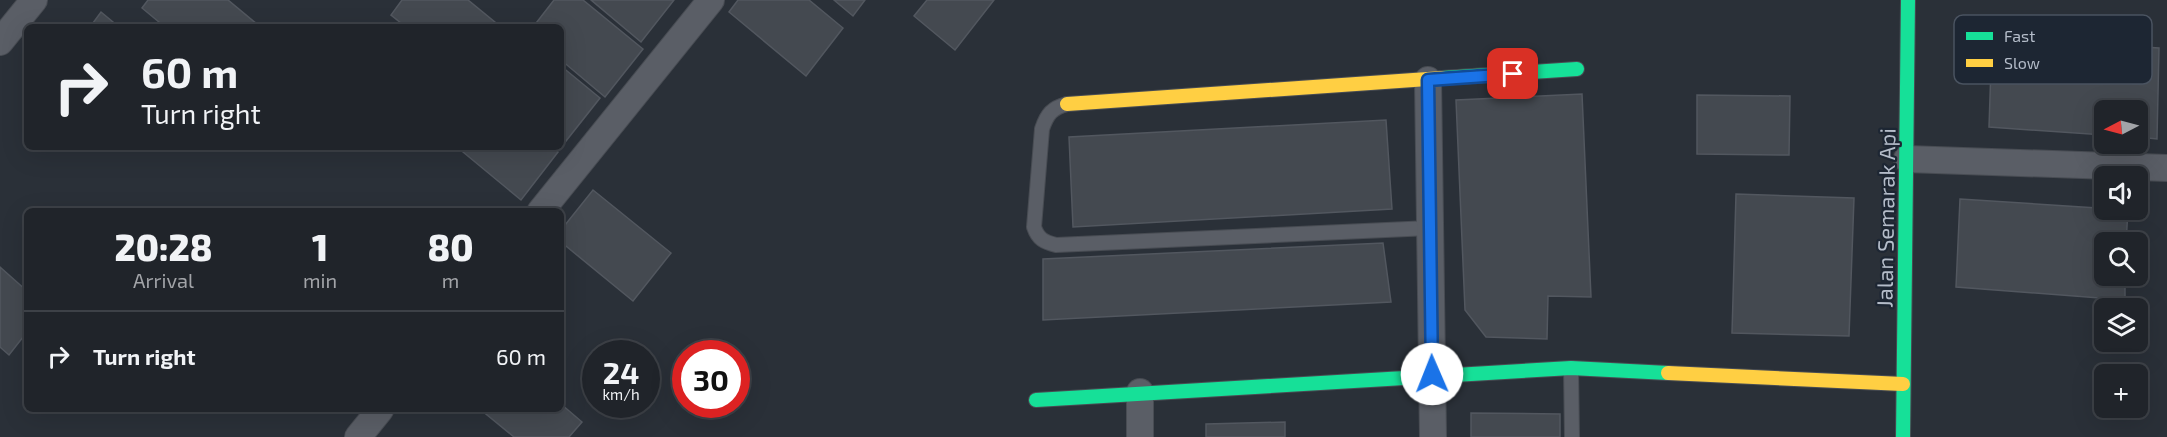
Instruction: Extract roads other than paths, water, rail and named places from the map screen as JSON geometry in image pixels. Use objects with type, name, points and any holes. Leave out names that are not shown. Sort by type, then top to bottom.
[{"type":"street","points":[[0,42],[34,0]]},
{"type":"street","points":[[543,208],[711,0]]},
{"type":"street","name":"Jalan Semarak Api","points":[[1903,437],[1908,0]]},
{"type":"street","points":[[1067,104],[1577,69]]},
{"type":"street","points":[[1428,80],[1433,437]]},
{"type":"street","points":[[1907,159],[2167,168]]},
{"type":"street","points":[[1036,400],[1432,374],[1571,368],[1903,384]]},
{"type":"street","points":[[1140,392],[1140,437]]},
{"type":"street","points":[[358,437],[379,412]]},
{"type":"lane","points":[[1067,104],[1054,107],[1046,116],[1042,129],[1034,227],[1037,237],[1045,243],[1056,245],[1430,228]]},
{"type":"lane","points":[[1571,368],[1572,437]]}]
